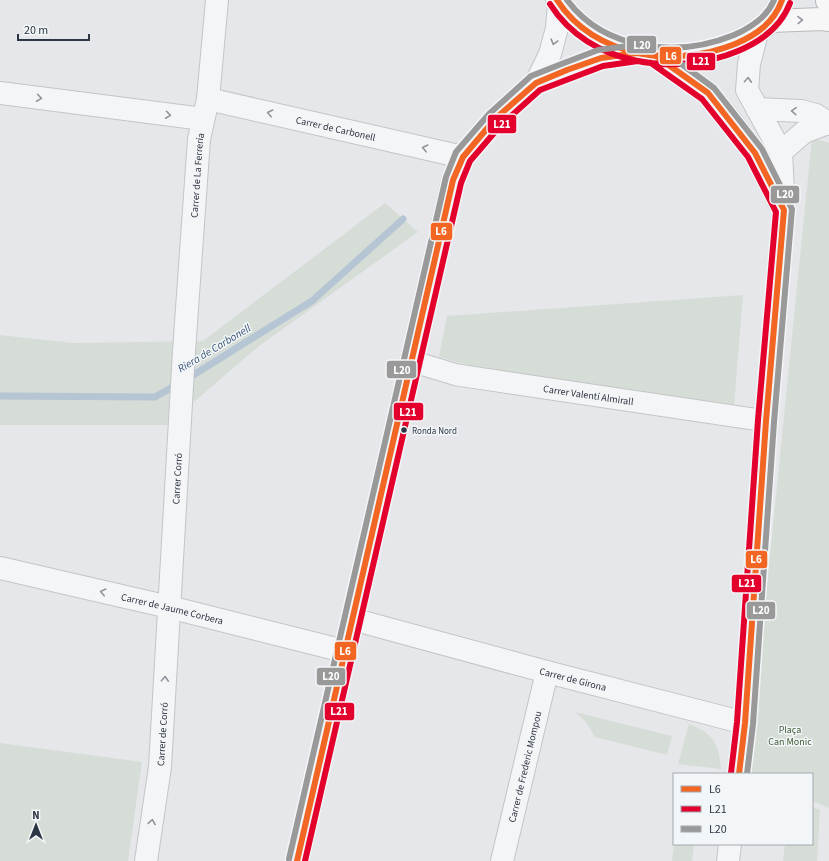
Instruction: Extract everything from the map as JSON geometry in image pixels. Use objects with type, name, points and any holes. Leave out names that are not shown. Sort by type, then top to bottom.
[{"type":"highway","points":[[764,27],[822,19],[828,7]]},
{"type":"street","name":"Carrer de La Ferreria","points":[[184,351],[199,139],[206,109],[217,0]]},
{"type":"street","points":[[739,773],[745,723],[766,421],[784,210],[781,152],[747,90],[749,64],[764,27],[781,5],[782,0]]},
{"type":"street","points":[[558,2],[576,23],[596,38],[615,47],[646,54],[675,56],[718,51],[764,27]]},
{"type":"street","points":[[536,83],[550,54],[557,28],[558,2]]},
{"type":"street","points":[[297,861],[453,180],[463,157],[495,119],[536,83],[601,58],[646,54],[708,93],[727,115],[754,153],[784,210]]},
{"type":"street","name":"Carrer de Carbonell","points":[[0,93],[206,109],[463,157]]},
{"type":"street","points":[[757,109],[801,111],[816,115],[828,124]]},
{"type":"street","points":[[781,152],[804,132],[828,124]]},
{"type":"street","name":"Carrer Corró","points":[[169,607],[184,351]]},
{"type":"street","name":"Carrer Valentí Almirall","points":[[412,361],[457,375],[766,421]]},
{"type":"street","name":"Carrer de Jaume Corbera","points":[[0,568],[169,607],[344,651]]},
{"type":"street","name":"Carrer de Corró","points":[[146,861],[160,767],[169,607]]},
{"type":"street","name":"Carrer de Girona","points":[[352,619],[546,672],[745,723]]},
{"type":"street","name":"Carrer de Frederic Mompou","points":[[502,861],[546,672]]},
{"type":"street","points":[[728,861],[730,845]]},
{"type":"green space","name":"Plaça Can Monic","points":[[812,138],[829,143],[829,808],[813,801],[813,773],[748,773]]},
{"type":"green space","points":[[385,203],[418,232],[259,346],[167,425],[0,425],[0,335],[73,343],[203,341]]},
{"type":"green space","points":[[743,295],[734,406],[479,368],[439,357],[447,316]]},
{"type":"green space","points":[[575,712],[672,736],[667,755],[595,737],[586,722]]},
{"type":"green space","points":[[689,724],[704,731],[713,740],[719,753],[721,769],[678,764]]},
{"type":"green space","points":[[0,743],[142,762],[128,861],[0,861]]},
{"type":"green space","points":[[813,807],[820,810],[817,861],[783,861],[785,845],[813,845]]},
{"type":"green space","points":[[674,845],[694,845],[692,861],[672,861]]},
{"type":"waterway","name":"Riera de Carbonell","points":[[187,379],[312,301],[403,219]]},
{"type":"waterway","name":"Riera de Carbonell","points":[[0,396],[155,397],[178,384]]},
{"type":"transit line","name":"L6","points":[[557,0],[573,20],[592,35],[614,46],[638,53],[663,56],[688,55],[712,51],[735,44],[750,37],[769,22],[779,8],[782,0]]},
{"type":"transit line","name":"L20","points":[[567,0],[583,17],[601,30],[622,40],[644,45],[667,47],[690,46],[712,42],[734,35],[757,22],[767,12],[774,0]]},
{"type":"transit line","name":"L21","points":[[550,4],[567,25],[587,41],[610,53],[635,60],[662,64],[688,63],[714,59],[747,47],[763,38],[776,26],[786,12],[790,3]]},
{"type":"transit line","name":"L20","points":[[289,859],[446,177],[456,152],[489,114],[531,76],[598,50],[636,45]]},
{"type":"transit line","name":"L20","points":[[661,49],[714,88],[762,149],[792,209],[774,422],[753,724],[747,773]]},
{"type":"transit line","name":"L6","points":[[297,861],[453,180],[463,157],[495,119],[536,83],[601,58],[637,53],[656,56],[708,93],[755,153],[784,210],[766,421],[745,723],[739,773]]},
{"type":"transit line","name":"L21","points":[[305,861],[461,183],[470,161],[501,125],[540,90],[603,66],[638,61]]},
{"type":"transit line","name":"L21","points":[[651,63],[702,99],[748,157],[776,212],[758,420],[737,722],[731,773]]},
{"type":"place","name":"Ronda Nord","points":[[404,430]]}]
